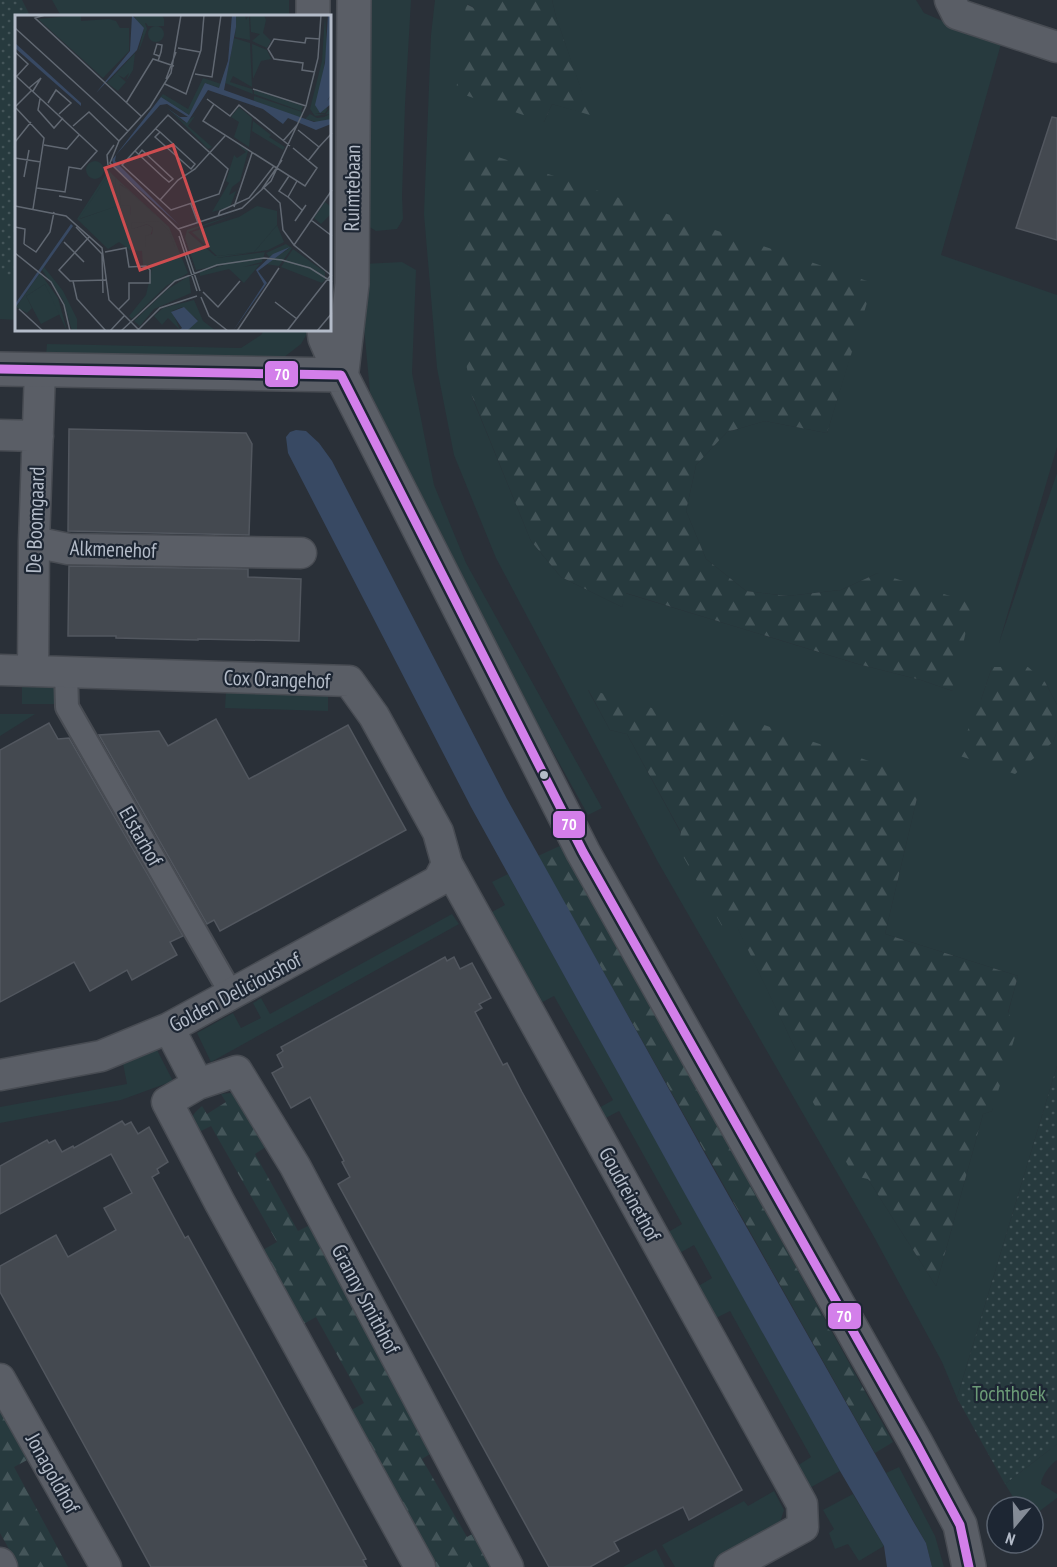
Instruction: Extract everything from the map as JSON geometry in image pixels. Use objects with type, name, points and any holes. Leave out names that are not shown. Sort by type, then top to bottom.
[{"type":"street","name":"Ruimtebaan","points":[[341,375],[352,284],[354,0]]},
{"type":"street","points":[[950,0],[957,14],[1057,47]]},
{"type":"street","points":[[324,332],[341,375],[583,852],[985,1567]]},
{"type":"street","points":[[0,369],[341,375]]},
{"type":"street","name":"De Boomgaard","points":[[33,670],[34,542],[40,370]]},
{"type":"street","points":[[0,435],[38,436]]},
{"type":"street","name":"Alkmenehof","points":[[34,542],[68,549],[301,553]]},
{"type":"street","name":"Cox Orangehof","points":[[0,670],[349,681],[374,716],[438,832],[447,864]]},
{"type":"street","name":"Elstarhof","points":[[66,672],[67,707],[232,995]]},
{"type":"street","name":"Golden Delicioushof","points":[[0,1075],[101,1056],[170,1028],[438,881],[447,864]]},
{"type":"street","name":"Goudreinethof","points":[[447,864],[802,1504],[803,1527],[730,1567]]},
{"type":"street","points":[[170,1028],[198,1084]]},
{"type":"street","name":"Granny Smithhof","points":[[420,1567],[167,1102],[198,1084],[237,1071],[295,1166],[508,1567]]},
{"type":"street","name":"Jonagoldhof","points":[[0,1379],[106,1567]]},
{"type":"street","points":[[960,1525],[969,1567]]},
{"type":"street","points":[[0,1563],[2,1567]]},
{"type":"green space","points":[[0,0],[22,0],[30,15],[15,15],[15,277],[0,277]]},
{"type":"green space","points":[[52,0],[289,0],[289,15],[60,15]]},
{"type":"green space","points":[[362,0],[411,0],[405,104],[403,219],[397,229],[376,231],[365,224]]},
{"type":"green space","points":[[435,0],[474,0],[474,8],[467,4],[544,122],[552,104],[589,114],[552,0],[916,0],[924,13],[1001,44],[941,255],[1057,295],[1057,447],[999,643],[1057,473],[1057,705],[1045,682],[992,667],[981,700],[1053,742],[1057,731],[1057,1066],[957,1398],[942,1362],[873,1235],[658,862],[496,558],[454,455],[437,368],[424,214],[431,35]],"holes":[[[872,283],[827,433],[765,421],[727,432],[696,465],[686,511],[706,559],[746,591],[788,596],[841,590],[878,573],[953,691],[625,593],[622,607],[561,577],[531,541],[472,397]],[[588,690],[720,729],[724,712],[917,798],[885,934],[1018,976],[1008,1013],[992,1111],[983,1114],[936,1286],[868,1179],[796,1050],[737,926],[723,927],[679,847],[681,833],[627,734],[610,730]]]},
{"type":"green space","points":[[474,0],[552,0],[590,115],[552,104],[544,122],[456,92],[466,4],[474,8]]},
{"type":"green space","points":[[459,144],[873,283],[827,433],[765,421],[727,432],[696,465],[686,511],[706,559],[746,591],[788,596],[841,590],[878,573],[972,603],[953,691],[626,593],[622,607],[561,577],[531,541],[472,396],[458,319]]},
{"type":"green space","points":[[402,262],[416,270],[412,373],[434,485],[466,563],[602,808],[588,815],[451,568],[370,392],[362,306],[363,264]]},
{"type":"green space","points":[[0,277],[15,277],[15,320],[0,319]]},
{"type":"green space","points":[[263,332],[308,332],[301,344],[279,361],[46,356],[47,344],[241,348]]},
{"type":"green space","points":[[992,667],[1028,667],[1045,682],[1057,705],[1057,731],[1053,742],[1015,774],[957,755],[981,700]]},
{"type":"green space","points":[[22,687],[57,687],[57,704],[22,704]]},
{"type":"green space","points":[[588,689],[719,728],[723,711],[901,772],[917,798],[885,934],[1018,976],[1008,1012],[1017,1030],[992,1111],[983,1114],[936,1286],[868,1179],[854,1176],[790,1061],[796,1050],[737,927],[723,928],[678,847],[681,832],[627,734],[610,730]]},
{"type":"green space","points":[[226,692],[328,696],[328,711],[225,708]]},
{"type":"green space","points":[[0,714],[35,714],[0,736]]},
{"type":"green space","points":[[562,845],[893,1442],[875,1453],[538,856]]},
{"type":"green space","points":[[508,874],[840,1471],[806,1490],[794,1468],[811,1457],[730,1311],[712,1320],[695,1288],[712,1278],[694,1245],[676,1255],[665,1234],[682,1224],[619,1111],[602,1120],[597,1109],[613,1100],[554,996],[537,1005],[488,914],[505,905],[492,882]]},
{"type":"green space","points":[[452,914],[459,924],[211,1062],[197,1033],[233,1013],[241,1028],[261,1018],[253,1003],[261,998],[270,1014]]},
{"type":"green space","points":[[157,1050],[173,1081],[121,1100],[0,1123],[0,1107],[127,1084],[123,1063]]},
{"type":"green space","name":"Tochthoek","points":[[1057,1066],[1057,1444],[1005,1484],[957,1398]]},
{"type":"green space","points":[[231,1093],[247,1101],[270,1144],[255,1154],[298,1231],[314,1223],[436,1450],[422,1459],[467,1537],[481,1529],[502,1567],[433,1567],[348,1412],[364,1403],[316,1317],[300,1326],[261,1251],[277,1242],[211,1126],[195,1134],[192,1118],[195,1112],[202,1106],[207,1114],[226,1102],[221,1094]]},
{"type":"green space","points":[[0,1402],[31,1458],[14,1467],[68,1567],[19,1567],[0,1533]]},
{"type":"green space","points":[[1057,1444],[1057,1460],[1047,1470],[1041,1484],[1057,1494],[1057,1498],[1045,1507],[1045,1495],[1012,1495],[1005,1484]]},
{"type":"green space","points":[[899,1467],[935,1536],[944,1567],[932,1567],[926,1543],[886,1473]]},
{"type":"green space","points":[[774,1491],[784,1510],[780,1522],[770,1536],[711,1567],[675,1567],[662,1545],[744,1501],[748,1506]]},
{"type":"green space","points":[[853,1494],[884,1546],[859,1561],[848,1544],[835,1549],[829,1533],[834,1529],[823,1510]]},
{"type":"green space","points":[[656,1549],[665,1567],[623,1567]]},
{"type":"water","points":[[306,431],[319,443],[332,461],[507,799],[926,1543],[932,1567],[887,1567],[884,1546],[680,1185],[471,807],[288,453],[286,437],[290,432]]},
{"type":"building","points":[[1052,117],[1057,118],[1057,240],[1016,228]]},
{"type":"building","points":[[69,429],[246,433],[252,444],[249,535],[68,531]]},
{"type":"building","points":[[69,566],[248,569],[248,577],[301,579],[299,641],[68,636]]},
{"type":"building","points":[[216,719],[249,779],[348,725],[406,830],[220,931],[214,920],[207,924],[99,735],[159,731],[168,746]]},
{"type":"building","points":[[49,723],[58,739],[69,738],[183,936],[170,942],[177,955],[132,980],[127,970],[90,991],[74,962],[0,1002],[0,750]]},
{"type":"building","points":[[445,957],[447,961],[454,957],[460,969],[472,963],[491,998],[479,1004],[482,1008],[475,1012],[503,1065],[507,1063],[742,1490],[689,1520],[683,1507],[614,1542],[619,1551],[590,1567],[549,1567],[338,1184],[350,1177],[310,1097],[291,1108],[272,1073],[283,1067],[277,1055],[283,1051],[281,1047]]},
{"type":"building","points":[[122,1121],[125,1125],[131,1122],[138,1134],[149,1127],[168,1162],[157,1169],[159,1173],[152,1177],[185,1238],[188,1236],[312,1460],[366,1559],[363,1560],[367,1567],[151,1567],[0,1292],[0,1266],[56,1235],[68,1257],[116,1230],[104,1208],[132,1193],[111,1154],[0,1214],[0,1166],[47,1140],[49,1143],[55,1140],[62,1152],[73,1146],[74,1148]]},
{"type":"transit line","name":"70","points":[[0,369],[341,375],[583,852],[960,1525],[969,1567]]}]
